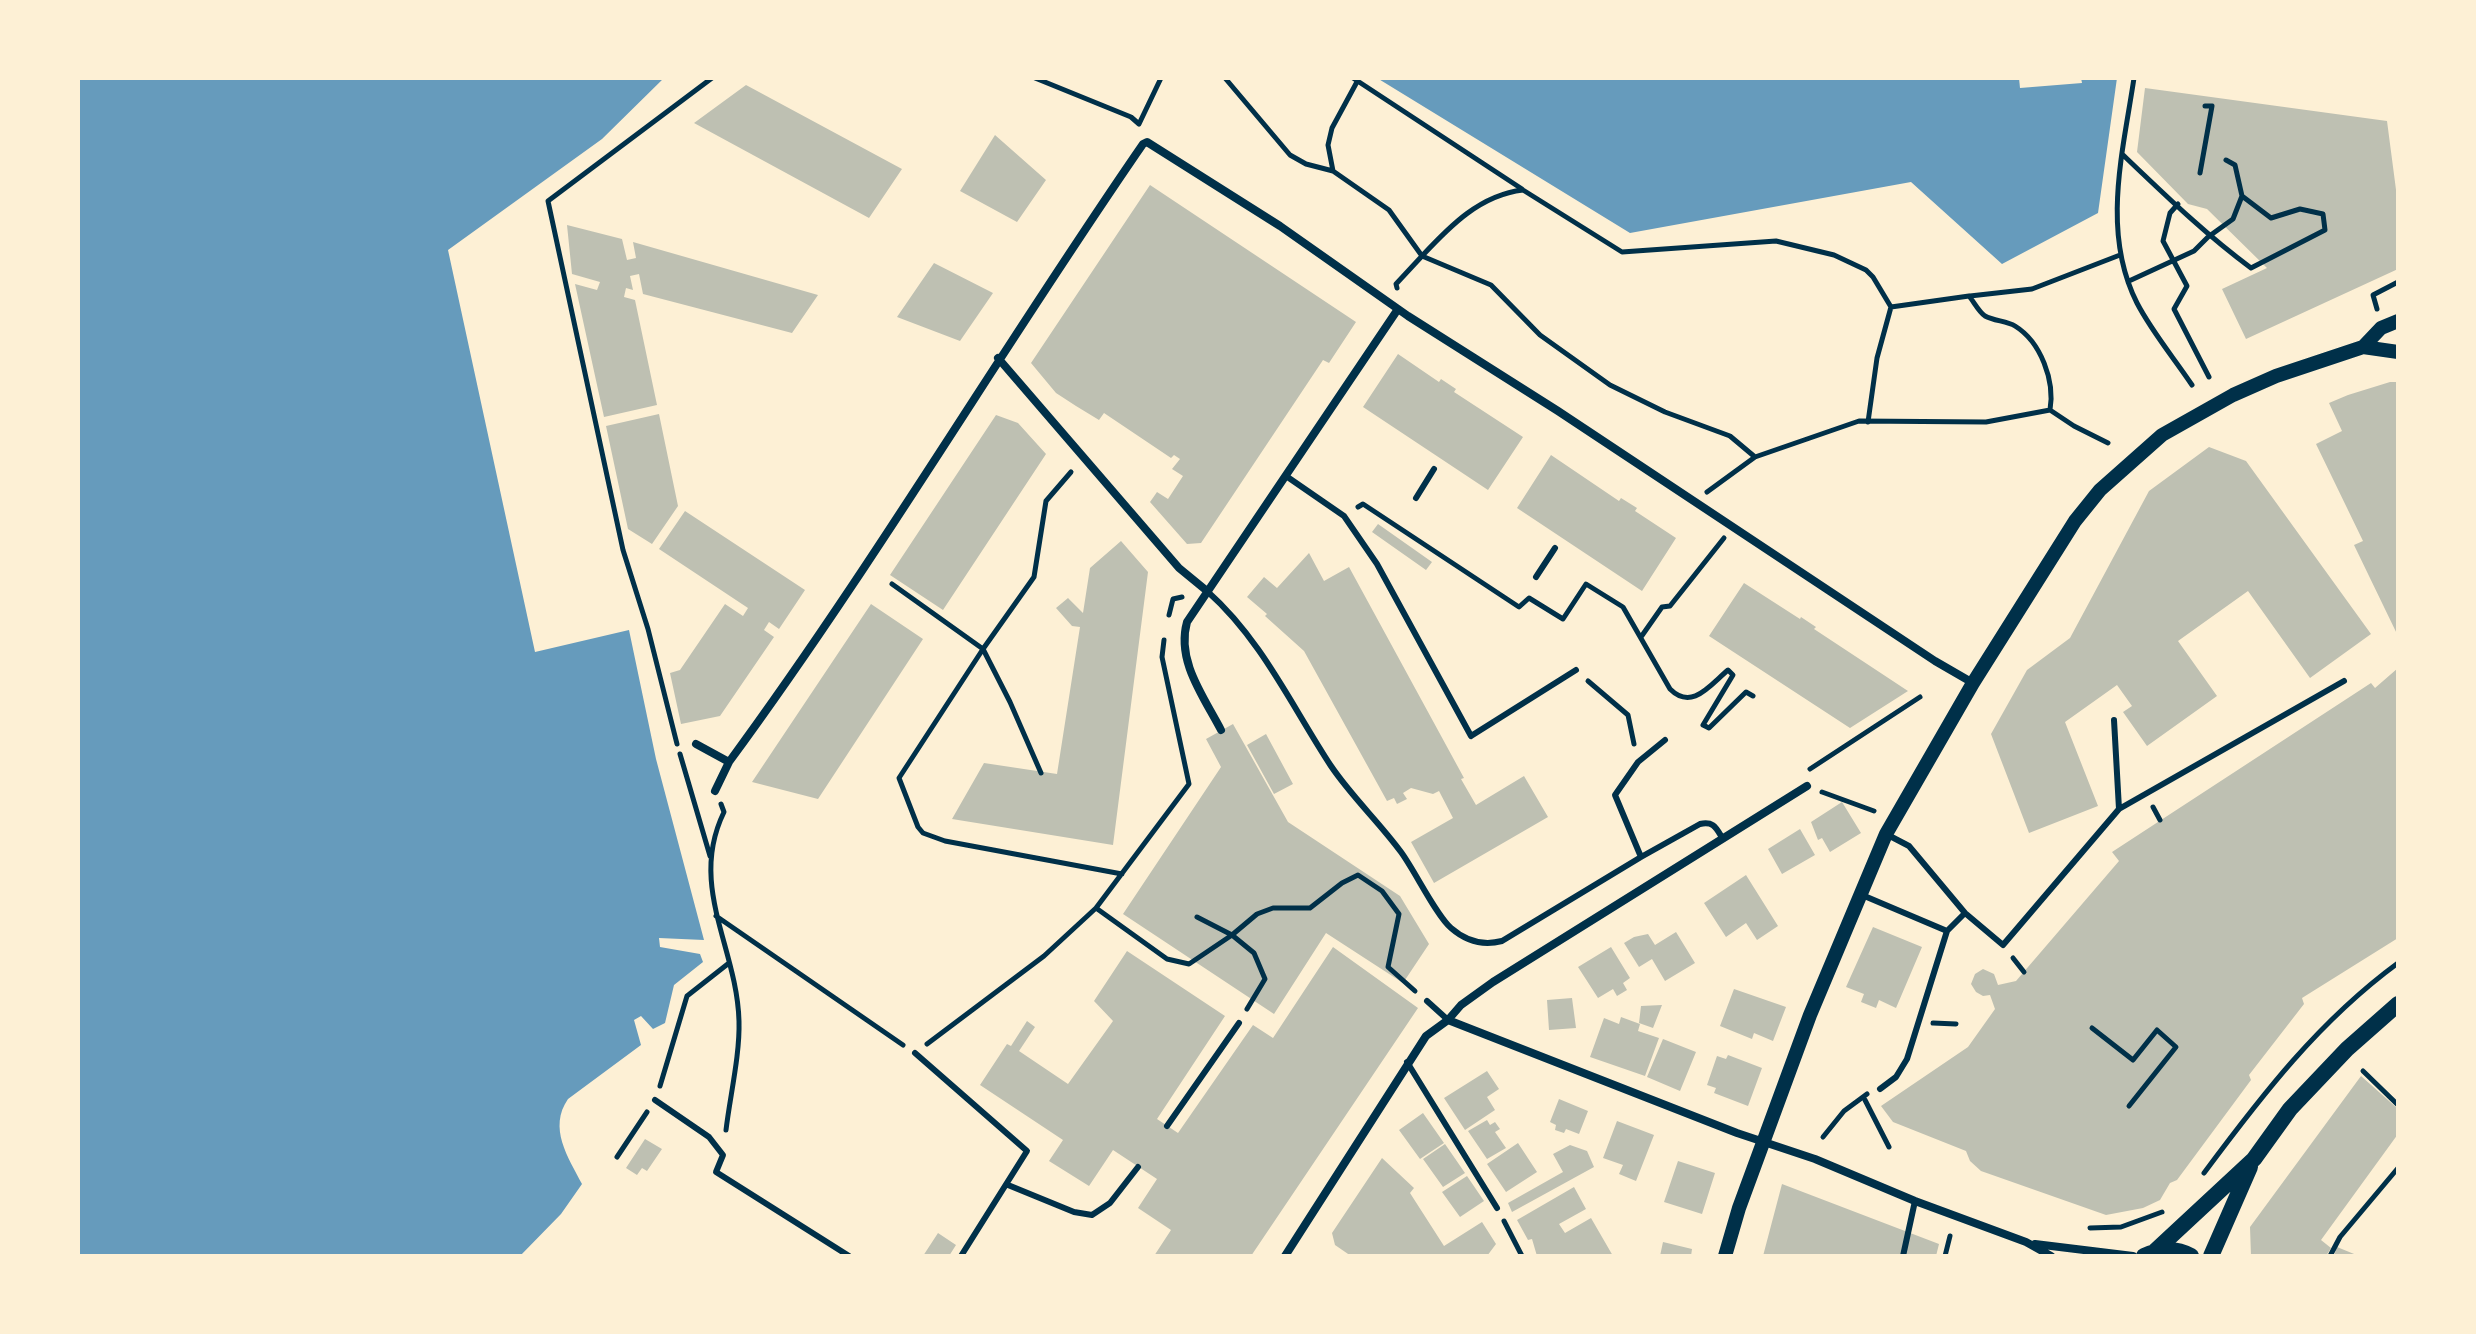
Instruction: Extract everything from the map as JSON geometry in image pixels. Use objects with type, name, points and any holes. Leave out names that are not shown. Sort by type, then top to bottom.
[{"type":"main road","points":[[2211,1256],[2254,1159],[2290,1109],[2368,1029],[2398,1004]]},
{"type":"main road","points":[[2150,1253],[2254,1159]]},
{"type":"main road","points":[[2150,1253],[2170,1249],[2191,1256]]},
{"type":"street","points":[[715,791],[729,762],[882,540],[998,358],[1143,144],[1151,143],[1280,226],[1398,309],[1973,683]]},
{"type":"street","points":[[1221,730],[1191,674],[1183,651],[1187,622],[1398,309]]},
{"type":"street","points":[[2363,347],[2381,328],[2398,321]]},
{"type":"street","points":[[1725,1256],[1810,1015],[1886,834],[1973,683],[2075,521],[2127,463],[2162,435],[2223,399],[2276,376],[2363,347],[2398,352]]},
{"type":"street","points":[[998,358],[1179,568],[1207,591]]},
{"type":"street","points":[[696,744],[729,762]]},
{"type":"street","points":[[1285,1256],[1426,1036],[1493,982],[1807,786]]},
{"type":"street","points":[[1448,1020],[2026,1242],[2051,1256]]},
{"type":"street","points":[[2026,1242],[2133,1256]]},
{"type":"lane","points":[[1416,498],[1434,469]]},
{"type":"lane","points":[[1286,476],[1344,516],[1377,564],[1471,736],[1576,670]]},
{"type":"lane","points":[[1536,577],[1555,548]]},
{"type":"lane","points":[[1207,591],[1245,629],[1332,768],[1400,850],[1449,927],[1470,940],[1488,944],[1502,941],[1700,824],[1709,822],[1715,825],[1723,839]]},
{"type":"lane","points":[[1886,834],[1909,846],[1965,913],[2003,945],[2119,809],[2344,681]]},
{"type":"lane","points":[[2114,720],[2119,809]]},
{"type":"lane","points":[[1641,857],[1615,795],[1638,762],[1665,740]]},
{"type":"lane","points":[[1859,893],[1947,931]]},
{"type":"lane","points":[[1880,1089],[1896,1077],[1907,1059],[1947,931],[1965,913]]},
{"type":"lane","points":[[1427,1001],[1448,1020]]},
{"type":"lane","points":[[1167,1126],[1239,1023]]},
{"type":"lane","points":[[915,1053],[1027,1151],[961,1256]]},
{"type":"lane","points":[[1407,1062],[1497,1208]]},
{"type":"lane","points":[[655,1100],[709,1137],[723,1155],[716,1172],[849,1256]]},
{"type":"lane","points":[[1008,1185],[1074,1212],[1092,1215],[1110,1203],[1138,1167]]},
{"type":"lane","points":[[1903,1256],[1915,1201]]},
{"type":"path","points":[[712,78],[548,201],[623,550],[648,629],[674,735],[710,856],[716,916],[736,988],[739,1024],[723,1155]]},
{"type":"path","points":[[1035,78],[1131,117],[1139,124]]},
{"type":"path","points":[[1143,144],[1139,124],[1161,78]]},
{"type":"path","points":[[1225,78],[1290,155],[1306,164],[1333,171],[1389,210],[1422,256],[1491,285],[1540,335],[1610,385],[1665,412],[1730,436],[1755,457]]},
{"type":"path","points":[[2134,78],[2116,220],[2120,255],[2137,303],[2192,385]]},
{"type":"path","points":[[1333,171],[1328,145],[1332,128],[1356,79],[1622,252],[1776,241],[1834,255],[1866,270],[1891,307],[1877,358],[1868,422]]},
{"type":"path","points":[[2200,173],[2212,106],[2205,106]]},
{"type":"path","points":[[2122,154],[2178,204],[2208,237],[2251,268],[2325,230],[2323,214],[2300,209],[2271,218],[2242,196]]},
{"type":"path","points":[[2129,281],[2194,251],[2233,219],[2242,196],[2235,165],[2226,160]]},
{"type":"path","points":[[1398,309],[1396,284],[1467,212],[1508,192],[1523,190]]},
{"type":"path","points":[[2178,204],[2170,213],[2163,241],[2187,286],[2174,309],[2209,377]]},
{"type":"path","points":[[1891,307],[2032,289],[2120,255]]},
{"type":"path","points":[[2377,309],[2373,295],[2398,282]]},
{"type":"path","points":[[1969,296],[1984,315],[2014,325],[2039,350],[2047,372],[2052,401],[2050,410]]},
{"type":"path","points":[[1699,504],[1715,484],[1755,457],[1859,421],[1986,422],[2050,410],[2108,443]]},
{"type":"path","points":[[1071,472],[1046,501],[1034,577],[899,778],[923,833],[945,841],[1122,874]]},
{"type":"path","points":[[1344,516],[1363,504],[1519,607],[1529,598],[1563,619],[1586,584],[1623,607],[1670,689],[1679,698],[1698,695],[1728,670],[1733,675],[1703,725],[1709,728],[1746,692],[1753,696]]},
{"type":"path","points":[[1641,637],[1662,607],[1670,606],[1706,564],[1732,527]]},
{"type":"path","points":[[892,584],[983,649],[1041,773]]},
{"type":"path","points":[[716,916],[915,1053],[1044,956],[1096,908],[1189,784],[1162,657],[1173,599],[1207,591]]},
{"type":"path","points":[[1576,670],[1628,715],[1638,762]]},
{"type":"path","points":[[1874,811],[1807,786],[1811,766],[1920,697]]},
{"type":"path","points":[[710,856],[724,812],[715,791]]},
{"type":"path","points":[[1096,908],[1167,959],[1189,964],[1257,914],[1273,908],[1310,908],[1342,883],[1358,875],[1382,891],[1399,914],[1388,967],[1427,1001]]},
{"type":"path","points":[[1197,917],[1232,935],[1254,953],[1265,979],[1239,1023]]},
{"type":"path","points":[[617,1157],[655,1100],[687,996],[729,963]]},
{"type":"path","points":[[2196,1183],[2282,1070],[2330,1019],[2398,963]]},
{"type":"path","points":[[2092,1028],[2133,1060],[2157,1030],[2176,1047],[2129,1106]]},
{"type":"path","points":[[2363,1071],[2398,1105]]},
{"type":"path","points":[[1823,1137],[1844,1111],[1863,1096],[1880,1089]]},
{"type":"path","points":[[1863,1096],[1889,1147]]},
{"type":"path","points":[[2330,1256],[2340,1237],[2398,1168]]},
{"type":"path","points":[[1497,1208],[1522,1256]]},
{"type":"path","points":[[2090,1228],[2121,1227],[2163,1212]]},
{"type":"path","points":[[1945,1256],[1950,1236]]},
{"type":"water","points":[[78,78],[664,78],[602,139],[448,250],[535,652],[629,630],[656,759],[704,940],[659,938],[660,947],[700,954],[703,962],[674,985],[665,1023],[653,1029],[641,1016],[634,1020],[641,1045],[568,1099],[562,1110],[560,1132],[566,1153],[582,1184],[561,1214],[520,1256],[78,1256]]},
{"type":"water","points":[[1377,78],[2117,78],[2098,213],[2002,264],[1911,182],[1630,233]]},
{"type":"pier","points":[[2019,78],[2081,78],[2082,83],[2020,88]]},
{"type":"building","points":[[746,85],[902,169],[869,218],[694,123]]},
{"type":"building","points":[[2145,88],[2387,121],[2398,205],[2398,269],[2246,339],[2222,289],[2267,268],[2207,209],[2188,204],[2137,152]]},
{"type":"building","points":[[995,135],[1046,180],[1017,222],[960,191]]},
{"type":"building","points":[[1150,185],[1356,322],[1329,363],[1323,360],[1201,543],[1187,544],[1150,502],[1157,492],[1168,499],[1183,476],[1172,469],[1180,459],[1174,455],[1171,458],[1104,413],[1099,420],[1076,406],[1056,393],[1031,363]]},
{"type":"building","points":[[567,225],[622,239],[627,260],[636,258],[633,242],[818,295],[792,333],[643,294],[639,274],[630,276],[633,290],[626,288],[624,297],[635,300],[657,405],[604,417],[575,284],[597,290],[600,282],[572,274]]},
{"type":"building","points":[[934,263],[993,293],[960,341],[897,317]]},
{"type":"building","points":[[1398,354],[1439,382],[1441,379],[1456,389],[1454,392],[1523,437],[1488,490],[1363,407]]},
{"type":"building","points":[[2398,382],[2398,636],[2354,545],[2363,541],[2316,444],[2342,431],[2329,403]]},
{"type":"building","points":[[659,414],[678,506],[652,544],[628,529],[606,426]]},
{"type":"building","points":[[996,415],[1018,423],[1046,454],[943,610],[890,575]]},
{"type":"building","points":[[2209,447],[2246,461],[2371,634],[2310,678],[2248,591],[2178,641],[2217,696],[2147,746],[2123,712],[2132,706],[2117,685],[2065,722],[2098,806],[2029,833],[1991,734],[2027,670],[2070,638],[2149,491]]},
{"type":"building","points":[[1551,455],[1619,501],[1621,498],[1637,508],[1635,511],[1676,538],[1642,591],[1517,508]]},
{"type":"building","points":[[685,511],[805,590],[779,629],[769,622],[764,630],[774,637],[720,716],[681,724],[670,673],[680,670],[725,604],[743,616],[748,608],[659,549]]},
{"type":"building","points":[[1378,524],[1432,562],[1426,570],[1372,532]]},
{"type":"building","points":[[1121,541],[1148,572],[1113,845],[952,819],[984,763],[1057,774],[1080,627],[1072,626],[1056,608],[1068,598],[1083,613],[1090,568]]},
{"type":"building","points":[[1309,553],[1324,581],[1349,567],[1476,805],[1524,776],[1548,817],[1434,883],[1411,842],[1453,818],[1439,791],[1433,794],[1411,788],[1403,793],[1407,799],[1397,804],[1394,798],[1387,801],[1304,651],[1247,597],[1264,577],[1277,588]]},
{"type":"building","points":[[1744,583],[1801,617],[1816,627],[1814,629],[1908,691],[1850,728],[1709,636]]},
{"type":"building","points":[[871,604],[923,639],[818,799],[752,782]]},
{"type":"building","points":[[2398,668],[2398,938],[2302,998],[2304,1004],[2249,1075],[2251,1080],[2160,1200],[2143,1208],[2106,1215],[1981,1171],[1970,1161],[1966,1151],[1893,1122],[1881,1106],[1968,1047],[1995,1009],[1990,995],[1983,996],[1976,992],[1971,984],[1975,974],[1983,969],[1994,974],[1998,985],[2016,981],[2119,861],[2112,852],[2371,683],[2375,688]]},
{"type":"building","points":[[1233,724],[1288,822],[1400,896],[1429,944],[1403,983],[1326,933],[1274,1014],[1123,914],[1221,767],[1206,739]]},
{"type":"building","points":[[1266,734],[1293,784],[1274,794],[1247,745]]},
{"type":"building","points":[[1842,802],[1861,833],[1830,852],[1822,838],[1818,840],[1811,822]]},
{"type":"building","points":[[1800,829],[1815,855],[1782,874],[1768,849]]},
{"type":"building","points":[[1746,875],[1778,926],[1757,940],[1746,923],[1726,937],[1704,903]]},
{"type":"building","points":[[1873,927],[1922,947],[1896,1008],[1879,1000],[1876,1008],[1861,1002],[1864,994],[1846,987]]},
{"type":"building","points":[[1676,932],[1695,963],[1665,981],[1652,959],[1639,967],[1624,943],[1648,934],[1655,945]]},
{"type":"building","points":[[1333,947],[1418,1008],[1251,1256],[1154,1256],[1171,1230],[1138,1208],[1157,1179],[1113,1150],[1089,1186],[1049,1161],[1063,1140],[980,1085],[1007,1044],[1011,1046],[1027,1021],[1035,1027],[1019,1051],[1068,1084],[1113,1021],[1094,1001],[1127,951],[1225,1016],[1157,1119],[1178,1133],[1253,1025],[1273,1038]]},
{"type":"building","points":[[1611,947],[1630,978],[1623,983],[1627,990],[1617,996],[1613,989],[1598,998],[1578,967]]},
{"type":"building","points":[[1734,989],[1786,1007],[1773,1041],[1754,1033],[1752,1039],[1720,1026]]},
{"type":"building","points":[[1572,998],[1576,1028],[1549,1030],[1547,1000]]},
{"type":"building","points":[[1662,1005],[1653,1028],[1639,1023],[1641,1006]]},
{"type":"building","points":[[1621,1017],[1640,1024],[1638,1031],[1659,1038],[1645,1076],[1590,1057],[1604,1018],[1619,1024]]},
{"type":"building","points":[[1663,1039],[1696,1052],[1680,1091],[1647,1077]]},
{"type":"building","points":[[1728,1055],[1762,1068],[1748,1106],[1714,1093],[1716,1088],[1707,1085],[1717,1056],[1726,1059]]},
{"type":"building","points":[[1487,1071],[1499,1089],[1487,1097],[1495,1110],[1465,1130],[1444,1098]]},
{"type":"building","points":[[2361,1076],[2398,1109],[2398,1134],[2321,1240],[2331,1248],[2326,1256],[2251,1256],[2250,1227]]},
{"type":"building","points":[[1559,1099],[1588,1111],[1579,1134],[1566,1129],[1564,1133],[1555,1130],[1556,1125],[1550,1122]]},
{"type":"building","points":[[1423,1113],[1444,1143],[1420,1159],[1399,1130]]},
{"type":"building","points":[[1487,1120],[1490,1125],[1495,1122],[1500,1129],[1495,1132],[1506,1148],[1487,1159],[1468,1131]]},
{"type":"building","points":[[1617,1121],[1654,1135],[1636,1181],[1619,1174],[1623,1165],[1603,1158]]},
{"type":"building","points":[[645,1139],[662,1149],[647,1171],[642,1168],[637,1175],[626,1168]]},
{"type":"building","points":[[1518,1143],[1537,1172],[1506,1192],[1487,1164]]},
{"type":"building","points":[[1445,1144],[1465,1173],[1443,1187],[1423,1159]]},
{"type":"building","points":[[1570,1145],[1587,1151],[1594,1167],[1512,1212],[1508,1203],[1563,1172],[1553,1154]]},
{"type":"building","points":[[1382,1158],[1414,1188],[1410,1193],[1444,1246],[1482,1222],[1496,1244],[1487,1256],[1351,1256],[1335,1245],[1332,1233]]},
{"type":"building","points":[[1678,1161],[1715,1173],[1702,1214],[1664,1202]]},
{"type":"building","points":[[1467,1176],[1484,1201],[1460,1217],[1442,1192]]},
{"type":"building","points":[[1782,1184],[1939,1244],[1936,1256],[1763,1256]]},
{"type":"building","points":[[1574,1187],[1586,1209],[1559,1224],[1565,1233],[1591,1218],[1613,1256],[1537,1256],[1532,1239],[1528,1240],[1517,1220]]},
{"type":"building","points":[[938,1233],[956,1245],[949,1256],[923,1256]]},
{"type":"building","points":[[1663,1242],[1692,1249],[1691,1256],[1660,1256]]},
{"type":"building","points":[[2337,1247],[2359,1256],[2334,1256]]}]
